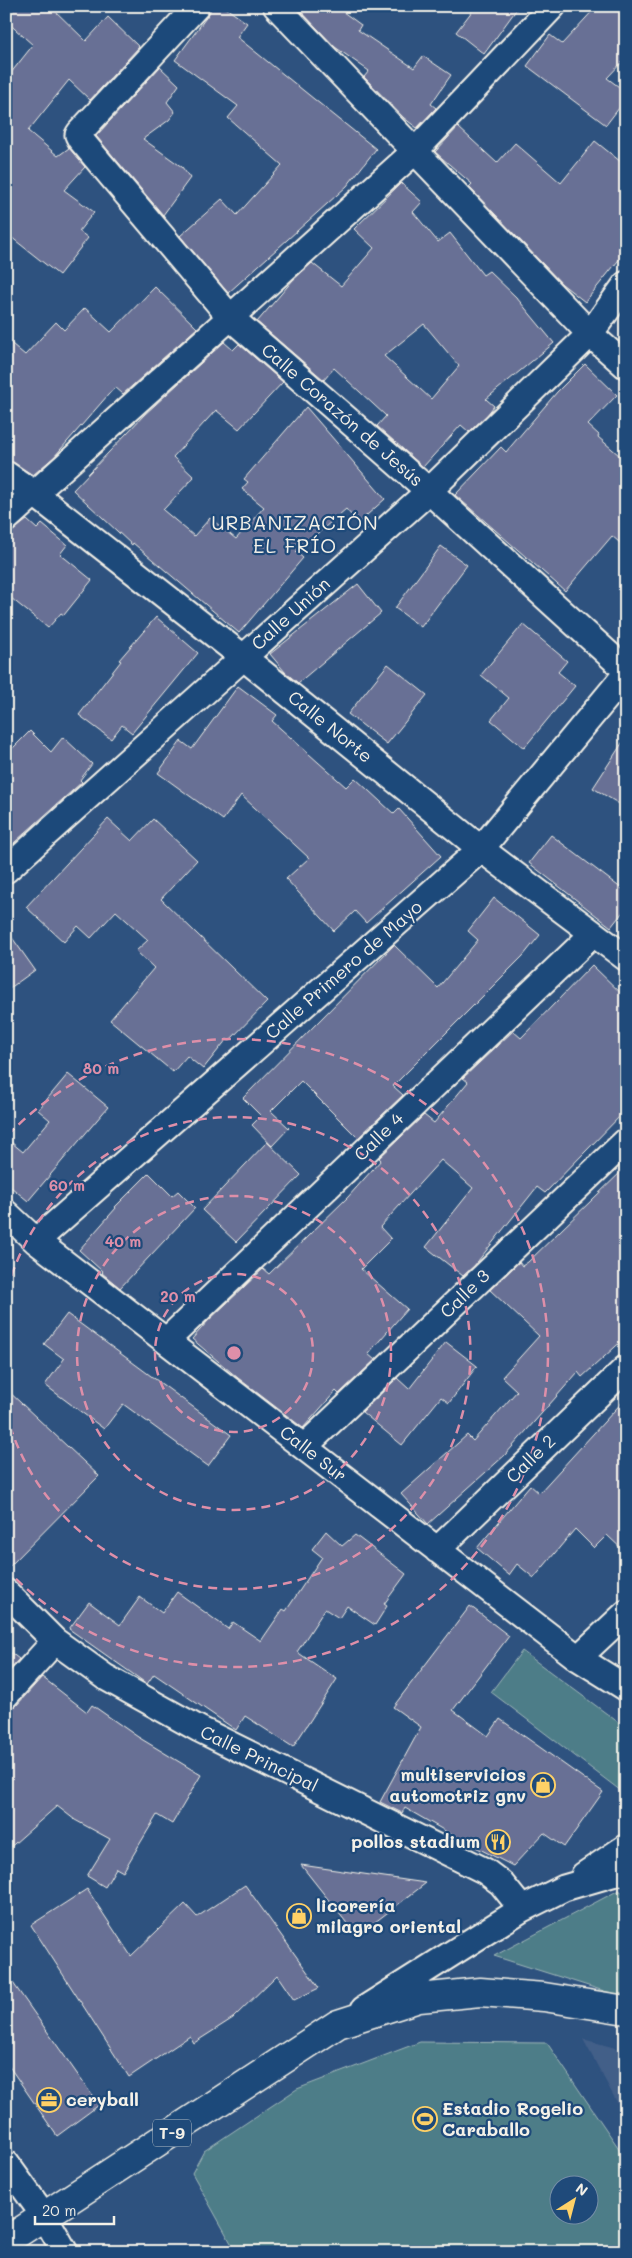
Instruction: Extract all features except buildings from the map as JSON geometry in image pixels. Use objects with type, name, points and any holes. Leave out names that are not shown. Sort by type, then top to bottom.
[{"type":"highway","name":"T-9","points":[[6,2241],[338,2024],[419,1998],[480,1992],[544,1997],[626,2010]]},
{"type":"street","name":"Calle Corazón de Jesús","points":[[197,6],[80,132],[78,135],[80,139],[230,317],[429,491],[626,672]]},
{"type":"street","points":[[276,6],[590,334],[626,366]]},
{"type":"street","points":[[6,520],[414,152],[553,6]]},
{"type":"street","name":"Calle Unión","points":[[6,870],[429,491],[590,334],[626,284]]},
{"type":"street","name":"Calle Norte","points":[[6,474],[35,494],[243,657],[481,849],[626,958]]},
{"type":"street","name":"Calle Primero de Mayo","points":[[36,1241],[481,849],[626,672]]},
{"type":"street","name":"Calle 4","points":[[166,1341],[593,934]]},
{"type":"street","name":"Calle 3","points":[[304,1447],[626,1141]]},
{"type":"street","name":"Calle Sur","points":[[6,1213],[36,1241],[437,1550],[578,1658],[626,1688]]},
{"type":"street","name":"Calle 2","points":[[437,1550],[626,1368]]},
{"type":"street","name":"Calle Principal","points":[[6,1592],[55,1641],[105,1677],[199,1729],[485,1871],[501,1883],[522,1909]]},
{"type":"street","points":[[578,1658],[626,1613]]},
{"type":"street","points":[[6,1695],[55,1641]]},
{"type":"street","points":[[564,1888],[626,1847]]},
{"type":"street","name":"T-9","points":[[338,2024],[388,1995],[522,1909],[564,1888],[620,1872],[626,1873]]},
{"type":"street","points":[[6,2163],[45,2217],[65,2252]]},
{"type":"shaded area","points":[[583,2039],[626,2051],[626,2119]]},
{"type":"green space","points":[[522,1651],[626,1728],[626,1785],[621,1791],[491,1692]]},
{"type":"green space","points":[[619,1890],[626,1895],[626,1998],[494,1956]]},
{"type":"green space","name":"Estadio Rogelio Caraballo","points":[[420,2042],[547,2043],[620,2150],[626,2150],[626,2252],[236,2252],[192,2173],[204,2151],[297,2089]]},
{"type":"place","name":"multiservicios automotriz gnv","points":[[543,1785]]},
{"type":"place","name":"pollos stadium","points":[[498,1842]]},
{"type":"place","name":"licorería milagro oriental","points":[[299,1916]]},
{"type":"place","name":"ceryball","points":[[49,2100]]},
{"type":"place","name":"Estadio Rogelio Caraballo","points":[[425,2119]]},
{"type":"district","name":"URBANIZACIÓN EL FRÍO","points":[[295,534]]}]
